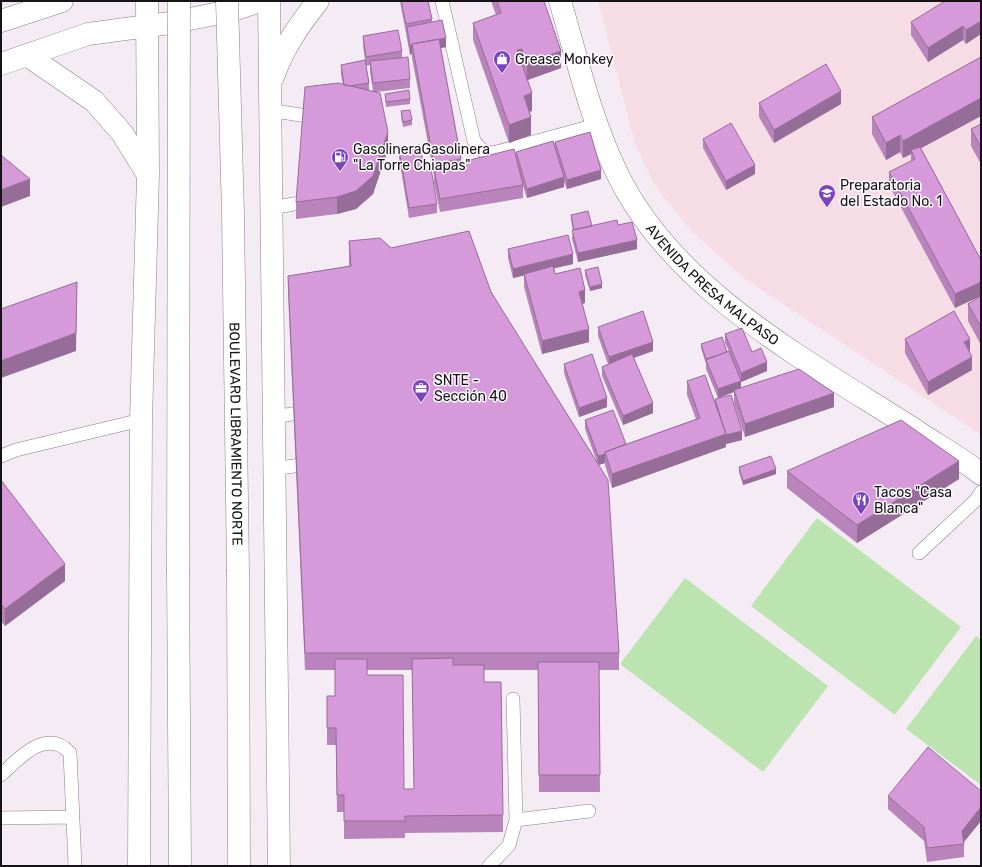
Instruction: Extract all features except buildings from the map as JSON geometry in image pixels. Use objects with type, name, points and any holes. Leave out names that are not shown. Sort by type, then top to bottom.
[{"type":"main road","points":[[1,21],[62,1]]},
{"type":"main road","points":[[138,866],[140,420],[148,175],[147,1]]},
{"type":"main road","points":[[179,1],[178,572],[180,866]]},
{"type":"main road","name":"BOULEVARD LIBRAMIENTO NORTE","points":[[227,1],[237,416],[239,866]]},
{"type":"main road","points":[[1,64],[28,56],[88,34],[170,23],[230,11],[260,1]]},
{"type":"main road","points":[[269,1],[270,208],[279,866]]},
{"type":"main road","points":[[269,100],[278,62],[290,38],[318,1]]},
{"type":"main road","name":"AVENIDA PRESA MALPASO","points":[[560,1],[596,125],[616,172],[639,211],[667,249],[710,290],[753,326],[981,474]]},
{"type":"main road","points":[[28,56],[94,101],[122,133],[148,175]]},
{"type":"lane","points":[[442,1],[474,141],[483,151],[493,153],[596,125]]},
{"type":"lane","points":[[269,100],[328,120]]},
{"type":"lane","points":[[270,208],[322,200]]},
{"type":"lane","points":[[274,417],[322,408]]},
{"type":"lane","points":[[1,456],[16,450],[140,420]]},
{"type":"lane","points":[[274,469],[325,461]]},
{"type":"lane","points":[[919,553],[976,500],[981,492]]},
{"type":"lane","points":[[490,866],[508,846],[516,820],[514,699]]},
{"type":"lane","points":[[1,775],[30,749],[49,743],[63,745],[70,754],[75,866]]},
{"type":"lane","points":[[516,820],[589,811]]},
{"type":"lane","points":[[1,818],[72,817]]},
{"type":"shaded area","name":"Preparatoria del Estado No. 1","points":[[598,1],[981,1],[981,435],[744,278],[690,230],[655,186],[635,144]]},
{"type":"green space","points":[[817,518],[961,627],[895,715],[751,606]]},
{"type":"green space","points":[[685,578],[828,686],[763,772],[620,664]]},
{"type":"green space","points":[[976,636],[981,640],[981,785],[906,729]]},
{"type":"place","name":"Grease Monkey","points":[[502,74]]},
{"type":"place","name":"GasolineraGasolinera \"La Torre Chiapas\"","points":[[340,172]]},
{"type":"place","name":"Preparatoria del Estado No. 1","points":[[827,208]]},
{"type":"place","name":"SNTE - Sección 40","points":[[421,403]]},
{"type":"place","name":"Tacos \"Casa Blanca\"","points":[[861,515]]}]
